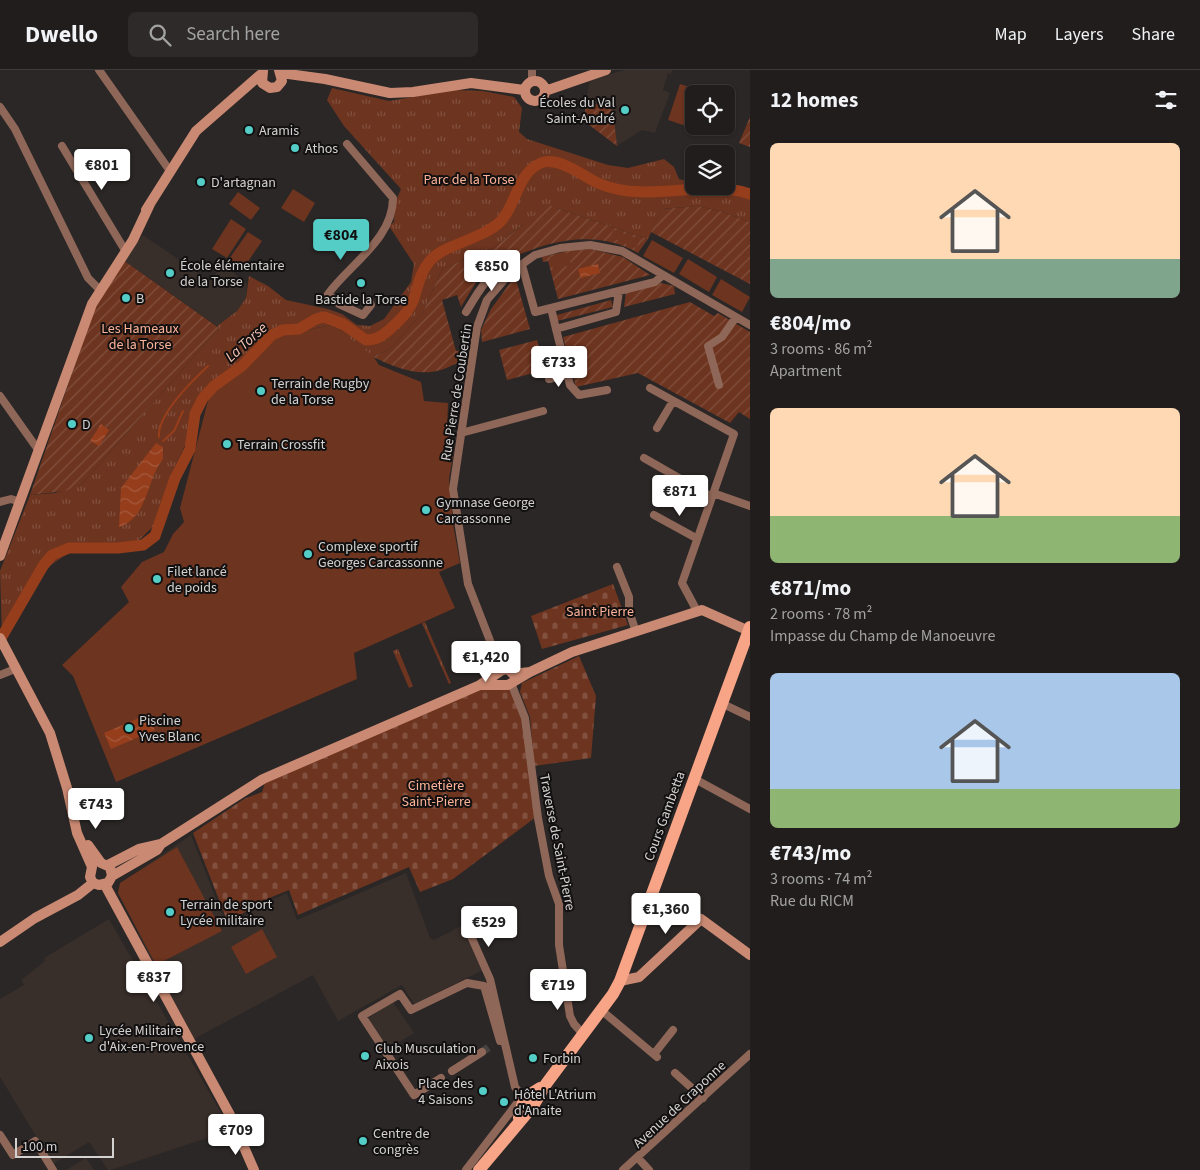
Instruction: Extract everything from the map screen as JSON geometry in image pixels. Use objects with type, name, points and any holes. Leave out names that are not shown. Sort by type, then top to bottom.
[{"type":"main road","name":"Cours Gambetta","points":[[479,1170],[512,1129],[527,1101],[546,1084],[601,1010],[622,975],[749,629]]},
{"type":"street","points":[[98,70],[170,171]]},
{"type":"street","points":[[545,91],[542,83],[532,75],[524,90],[526,97],[533,101],[541,99],[545,91],[606,70]]},
{"type":"street","points":[[262,73],[264,86]]},
{"type":"street","points":[[0,556],[39,451],[78,337],[99,289],[108,278],[150,204],[196,131],[262,73]]},
{"type":"street","points":[[243,90],[264,86],[274,88],[281,75],[301,75],[390,93],[413,92],[471,82],[524,90]]},
{"type":"street","points":[[0,108],[20,138],[88,278],[99,289]]},
{"type":"street","points":[[347,144],[393,198],[393,211],[389,222],[376,242],[328,294],[339,304],[357,315],[363,316],[371,305],[370,300]]},
{"type":"street","points":[[62,146],[125,249]]},
{"type":"street","name":"Rue Pierre de Coubertin","points":[[505,675],[480,616],[463,562],[453,489],[478,328],[488,300],[511,272],[535,255],[560,248],[590,245],[622,251],[750,325]]},
{"type":"street","points":[[466,312],[489,276],[508,265],[520,266],[535,312],[655,282],[663,275]]},
{"type":"street","points":[[556,329],[616,312],[619,291]]},
{"type":"street","points":[[551,308],[570,385],[579,395],[607,390]]},
{"type":"street","points":[[719,385],[708,346],[722,337],[736,317]]},
{"type":"street","points":[[549,379],[568,374]]},
{"type":"street","points":[[650,388],[734,434],[696,538],[682,583],[697,611]]},
{"type":"street","points":[[0,396],[39,451]]},
{"type":"street","points":[[657,428],[674,401]]},
{"type":"street","points":[[461,433],[543,411]]},
{"type":"street","points":[[644,458],[712,495],[750,506]]},
{"type":"street","points":[[2,501],[20,502]]},
{"type":"street","points":[[654,515],[696,538]]},
{"type":"street","points":[[617,567],[629,597],[629,611],[636,632]]},
{"type":"street","points":[[105,885],[93,882],[90,877],[100,865],[139,849],[161,844],[263,779],[480,684],[505,675],[530,672],[592,644],[636,632],[697,611],[707,610],[749,629]]},
{"type":"street","points":[[2,643],[50,733],[70,799],[76,833],[100,865],[112,876]]},
{"type":"street","points":[[2,674],[15,669]]},
{"type":"street","name":"Traverse de Saint-Pierre","points":[[505,675],[525,718],[538,818],[549,876],[559,904],[559,945],[571,1021],[583,1034]]},
{"type":"street","points":[[721,703],[750,717]]},
{"type":"street","points":[[693,778],[750,809]]},
{"type":"street","points":[[105,885],[112,876],[157,850],[161,844]]},
{"type":"street","points":[[1,940],[35,918],[78,895],[93,882]]},
{"type":"street","points":[[105,885],[234,1122],[254,1170]]},
{"type":"street","points":[[622,975],[647,969],[701,919],[750,955]]},
{"type":"street","points":[[466,925],[490,979],[504,1036],[502,1042]]},
{"type":"street","points":[[441,1078],[414,1095],[362,1016],[400,994],[411,1010],[467,982],[484,986],[515,1087],[527,1101]]},
{"type":"street","points":[[601,1010],[656,1056],[673,1030]]},
{"type":"street","points":[[492,1045],[502,1042]]},
{"type":"street","points":[[452,1071],[482,1052]]},
{"type":"street","name":"Avenue de Craponne","points":[[623,1170],[750,1054]]},
{"type":"street","points":[[675,1073],[703,1098]]},
{"type":"street","name":"Cours Gambetta","points":[[466,1170],[518,1102],[527,1101]]},
{"type":"street","points":[[0,1135],[13,1154],[35,1140],[53,1170]]},
{"type":"street","points":[[638,1158],[649,1170]]},
{"type":"shaded area","name":"Écoles du Val Saint-André","points":[[625,70],[672,70],[671,74],[668,73],[663,90],[670,93],[655,133],[642,130],[617,146],[584,121],[590,80]]},
{"type":"shaded area","points":[[143,235],[210,281],[223,264],[247,284],[246,298],[237,311],[217,326],[123,260]]},
{"type":"shaded area","name":"Lycée Militaire d'Aix-en-Provence","points":[[191,835],[227,927],[263,904],[287,893],[297,920],[406,873],[430,938],[434,940],[461,926],[466,928],[485,972],[481,971],[414,1004],[402,985],[338,1021],[313,975],[192,1040],[118,893],[120,883]]},
{"type":"shaded area","name":"Lycée Militaire d'Aix-en-Provence","points":[[109,919],[231,1130],[111,1170],[108,1170],[89,1142],[53,1164],[0,1077],[0,999],[24,985],[21,980],[45,961],[44,958]]},
{"type":"shaded area","points":[[393,1002],[414,1033],[388,1049],[368,1018]]},
{"type":"shaded area","points":[[86,1158],[94,1170],[66,1170]]},
{"type":"green space","points":[[680,84],[685,86],[685,126],[668,120]]},
{"type":"green space","name":"Parc de la Torse","points":[[332,88],[389,101],[454,90],[483,91],[514,97],[522,108],[519,132],[527,139],[608,165],[628,168],[664,159],[674,167],[679,179],[685,181],[685,195],[735,195],[735,193],[750,195],[750,222],[720,211],[697,206],[662,209],[648,239],[557,208],[522,225],[493,248],[442,269],[423,312],[391,348],[373,357],[332,325],[278,336],[209,397],[171,474],[164,516],[132,547],[80,545],[45,569],[2,638],[0,571],[30,495],[55,493],[81,485],[219,328],[217,326],[237,311],[246,298],[249,276],[268,286],[286,300],[328,309],[342,314],[357,325],[370,326],[384,319],[411,282],[414,264],[389,226],[394,222],[395,203],[401,189],[344,126],[327,100]]},
{"type":"green space","points":[[586,101],[613,110],[617,146],[584,121]]},
{"type":"green space","points":[[750,117],[750,147],[739,143]]},
{"type":"green space","points":[[293,189],[315,203],[304,222],[281,208]]},
{"type":"green space","points":[[238,192],[260,208],[251,220],[229,204]]},
{"type":"green space","points":[[548,205],[648,239],[638,253],[607,241],[591,239],[559,242],[528,251],[490,267],[476,282],[461,307],[457,295],[442,300],[456,351],[468,350],[466,362],[432,372],[414,372],[373,357],[391,348],[423,312],[442,269],[493,248]]},
{"type":"green space","points":[[697,206],[720,211],[750,222],[750,284],[651,232],[662,209]]},
{"type":"green space","points":[[231,219],[246,229],[227,258],[212,249]]},
{"type":"green space","points":[[614,230],[640,240],[636,248],[610,237]]},
{"type":"green space","points":[[248,232],[262,241],[243,269],[229,259]]},
{"type":"green space","points":[[652,240],[683,258],[674,273],[643,256]]},
{"type":"green space","points":[[590,249],[623,257],[650,275],[558,299],[548,261],[543,262],[542,257],[567,251]]},
{"type":"green space","points":[[569,253],[571,265],[553,269],[550,257]]},
{"type":"green space","points":[[688,259],[717,277],[709,292],[679,274]]},
{"type":"green space","name":"Les Hameaux de la Torse","points":[[123,260],[219,328],[81,485],[65,491],[30,495],[96,304]]},
{"type":"green space","points":[[515,276],[530,329],[482,342],[481,330],[491,309]]},
{"type":"green space","points":[[721,279],[750,297],[742,312],[712,295]]},
{"type":"green space","points":[[661,283],[674,286],[675,294],[624,307],[626,292]]},
{"type":"green space","points":[[611,300],[613,307],[557,321],[557,315]]},
{"type":"green space","points":[[690,302],[714,316],[718,313],[750,332],[750,419],[739,412],[730,423],[638,373],[576,387],[563,337]]},
{"type":"green space","name":"Complexe sportif Georges Carcassonne","points":[[332,325],[373,356],[379,365],[421,382],[424,401],[448,403],[447,430],[454,449],[449,479],[453,524],[460,563],[439,572],[455,608],[354,653],[357,679],[116,782],[73,676],[62,665],[129,602],[121,587],[142,562],[164,552],[173,534],[184,522],[180,508],[209,397],[278,336]]},
{"type":"green space","points":[[537,340],[545,370],[507,380],[499,350]]},
{"type":"green space","name":"Saint Pierre","points":[[613,584],[628,625],[542,649],[531,616]]},
{"type":"green space","points":[[425,622],[451,683],[449,684],[422,623]]},
{"type":"green space","points":[[398,649],[413,686],[409,688],[393,651]]},
{"type":"green space","name":"Saint Pierre","points":[[579,656],[596,696],[591,758],[534,766],[530,717],[520,692],[522,683]]},
{"type":"green space","name":"Cimetière Saint-Pierre","points":[[512,689],[523,714],[536,817],[453,879],[420,892],[409,867],[298,915],[289,890],[262,901],[228,923],[193,833],[244,799],[262,792],[265,783],[478,690]]},
{"type":"green space","name":"Terrain de sport Lycée militaire","points":[[177,847],[222,931],[156,965],[118,893],[120,883]]},
{"type":"green space","points":[[262,929],[277,957],[246,974],[231,947]]},
{"type":"water","points":[[598,264],[600,273],[581,278],[578,269]]},
{"type":"water","points":[[101,424],[109,430],[99,446],[90,441]]},
{"type":"water","points":[[156,443],[163,447],[163,459],[157,467],[142,506],[129,522],[119,527],[121,488]]},
{"type":"water","points":[[148,714],[155,730],[111,749],[104,733]]},
{"type":"waterway","name":"La Torse","points":[[0,640],[43,566],[52,555],[69,548],[118,548],[143,545],[155,536],[175,478],[190,449],[195,414],[203,398],[214,386],[242,366],[272,335],[283,330],[299,329],[316,319],[324,317],[343,324],[366,340],[384,334],[409,309],[421,276],[429,262],[443,251],[484,233],[501,221],[522,181],[533,167],[541,163],[556,162],[600,184],[619,190],[657,192],[714,189],[750,194]]},
{"type":"waterway","points":[[159,437],[164,419],[177,398],[208,366]]},
{"type":"waterway","points":[[163,441],[174,431],[183,411]]},
{"type":"tunnel","points":[[482,1052],[492,1045]]},
{"type":"place","name":"Écoles du Val Saint-André","points":[[625,110]]},
{"type":"place","name":"Aramis","points":[[249,130]]},
{"type":"place","name":"Athos","points":[[295,148]]},
{"type":"place","name":"D'artagnan","points":[[201,182]]},
{"type":"place","name":"École élémentaire de la Torse","points":[[170,273]]},
{"type":"place","name":"Bastide la Torse","points":[[361,283]]},
{"type":"place","name":"B","points":[[126,298]]},
{"type":"place","name":"Terrain de Rugby de la Torse","points":[[261,391]]},
{"type":"place","name":"D","points":[[72,424]]},
{"type":"place","name":"Terrain Crossfit","points":[[227,444]]},
{"type":"place","name":"Gymnase George Carcassonne","points":[[426,510]]},
{"type":"place","name":"Complexe sportif Georges Carcassonne","points":[[308,554]]},
{"type":"place","name":"Filet lancé de poids","points":[[157,579]]},
{"type":"place","name":"Piscine Yves Blanc","points":[[129,728]]},
{"type":"place","name":"Terrain de sport Lycée militaire","points":[[170,912]]},
{"type":"place","name":"Lycée Militaire d'Aix-en-Provence","points":[[89,1038]]},
{"type":"place","name":"Club Musculation Aixois","points":[[365,1056]]},
{"type":"place","name":"Forbin","points":[[533,1058]]},
{"type":"place","name":"Place des 4 Saisons","points":[[483,1091]]},
{"type":"place","name":"Hôtel L'Atrium d'Anaite","points":[[504,1102]]},
{"type":"place","name":"Centre de congrès","points":[[363,1141]]}]
